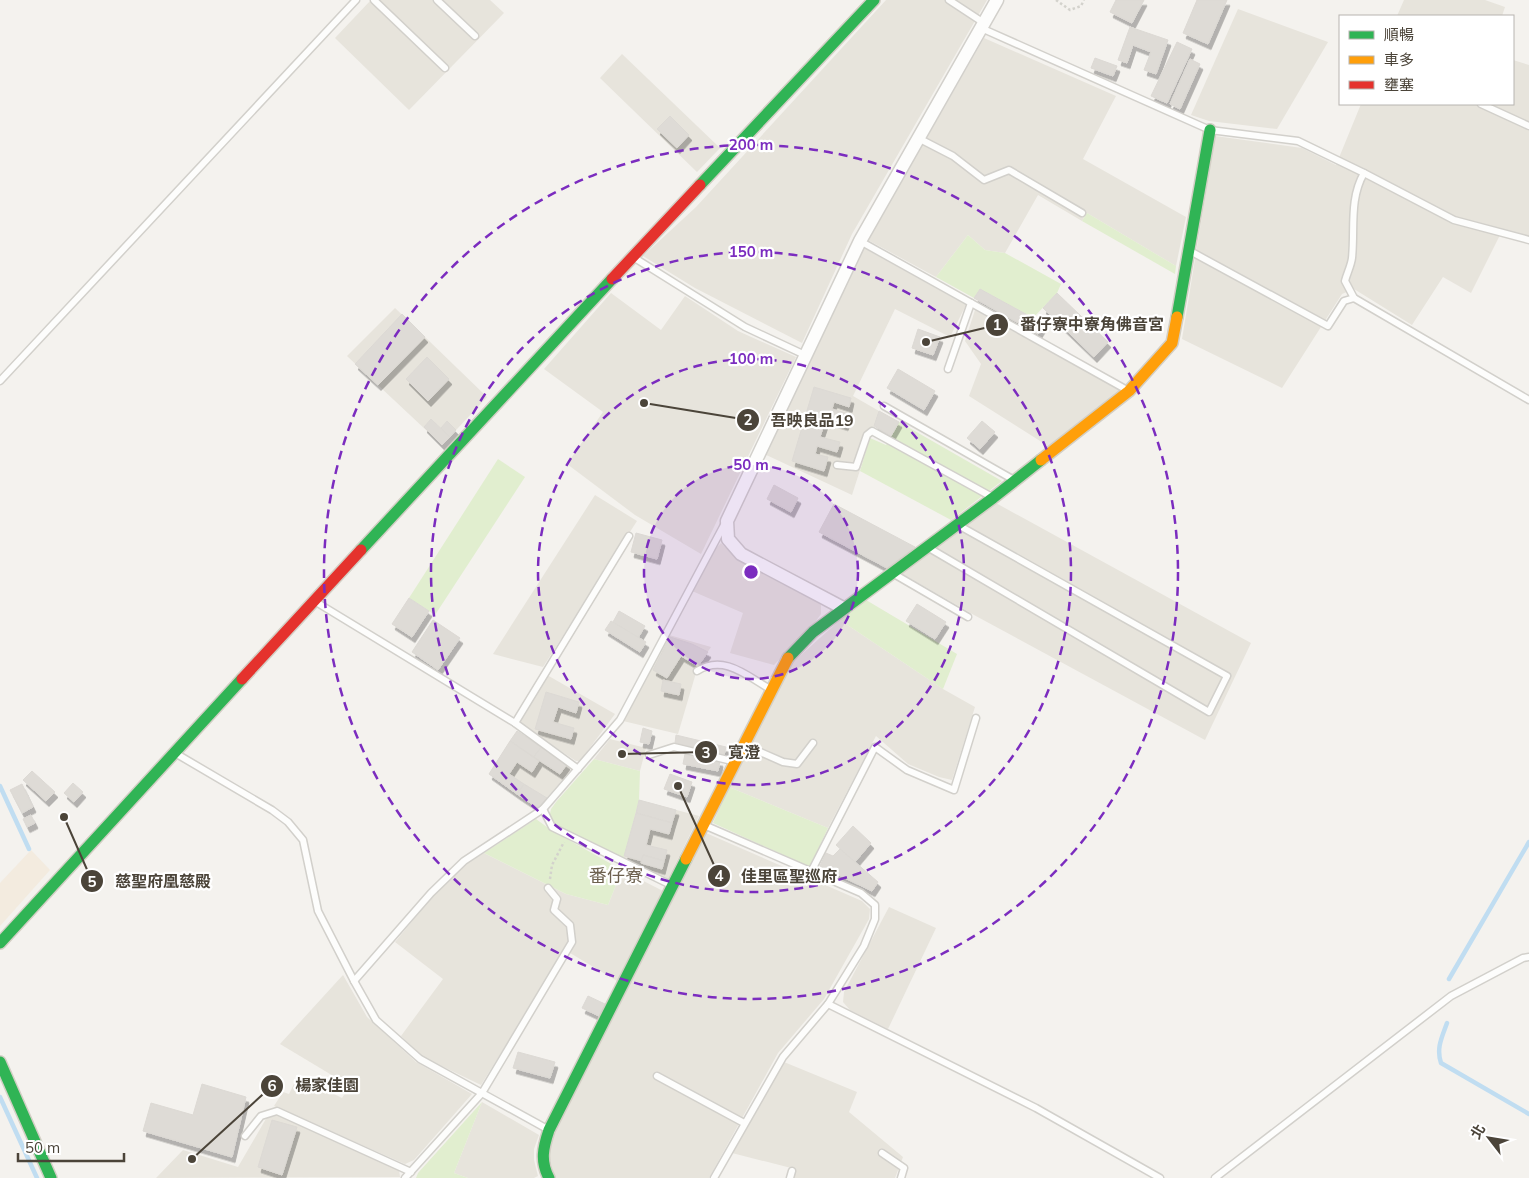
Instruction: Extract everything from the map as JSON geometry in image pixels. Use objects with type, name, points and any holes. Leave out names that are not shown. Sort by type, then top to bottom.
[{"type":"street","points":[[0,943],[632,257],[874,0]]},
{"type":"street","points":[[843,608],[741,554],[728,539],[726,521],[860,241],[997,0]]},
{"type":"street","points":[[549,1178],[543,1168],[542,1150],[549,1130],[786,660],[813,632],[843,608],[993,498],[1129,391],[1172,343],[1210,130]]},
{"type":"street","points":[[0,1062],[52,1178]]},
{"type":"lane","points":[[0,381],[356,0]]},
{"type":"lane","points":[[374,0],[446,68]]},
{"type":"lane","points":[[437,0],[475,36]]},
{"type":"lane","points":[[948,0],[982,26],[1210,130],[1298,141],[1364,172],[1454,220],[1529,240]]},
{"type":"lane","points":[[1483,105],[1529,126]]},
{"type":"lane","points":[[918,138],[953,156],[984,180],[1009,170],[1082,213]]},
{"type":"lane","points":[[1364,172],[1357,185],[1352,220],[1352,259],[1345,281],[1354,298],[1529,400]]},
{"type":"lane","points":[[860,241],[1129,391]]},
{"type":"lane","points":[[1189,250],[1328,326],[1344,301],[1354,298]]},
{"type":"lane","points":[[632,257],[746,327],[804,355]]},
{"type":"lane","points":[[948,369],[971,303]]},
{"type":"lane","points":[[884,406],[1015,480]]},
{"type":"lane","points":[[837,465],[856,467],[867,435],[872,431],[993,498]]},
{"type":"lane","points":[[354,981],[431,893],[464,861],[543,809],[620,720],[726,521]]},
{"type":"lane","points":[[927,547],[1209,712],[1227,676],[957,524]]},
{"type":"lane","points":[[515,723],[629,536]]},
{"type":"lane","points":[[893,573],[968,617]]},
{"type":"lane","points":[[315,601],[515,723],[578,769]]},
{"type":"lane","points":[[697,671],[705,666],[719,663],[730,666],[771,690]]},
{"type":"lane","points":[[811,872],[875,748],[907,770],[954,790],[976,718]]},
{"type":"lane","points":[[744,745],[783,762],[797,764],[813,742]]},
{"type":"lane","points":[[649,754],[674,747],[735,762]]},
{"type":"lane","points":[[174,752],[272,810],[288,822],[303,840],[318,911],[376,1020],[420,1059],[549,1130]]},
{"type":"lane","points":[[543,809],[552,827],[672,886]]},
{"type":"lane","points":[[703,825],[860,893],[875,905],[875,919],[864,946],[828,1004],[783,1057],[714,1178]]},
{"type":"lane","points":[[405,1178],[482,1093],[572,942],[570,925],[554,910],[557,899],[548,888]]},
{"type":"lane","points":[[1215,1178],[1452,996],[1523,958],[1529,957]]},
{"type":"lane","points":[[828,1004],[1036,1108],[1160,1178]]},
{"type":"lane","points":[[657,1076],[744,1123]]},
{"type":"lane","points":[[245,1136],[261,1116],[277,1110],[411,1172]]},
{"type":"lane","points":[[882,1153],[904,1168],[901,1178]]},
{"type":"lane","points":[[790,1178],[792,1171]]},
{"type":"path","points":[[1056,0],[1070,10],[1080,6],[1084,0]]},
{"type":"path","points":[[548,888],[552,865],[568,835]]},
{"type":"shaded area","points":[[371,0],[490,0],[504,13],[409,110],[335,38]]},
{"type":"shaded area","points":[[886,0],[987,0],[852,234],[802,343],[695,288],[643,256],[696,207]]},
{"type":"shaded area","points":[[1404,0],[1485,0],[1505,7],[1502,15],[1397,15]]},
{"type":"shaded area","points":[[1238,9],[1328,42],[1277,129],[1209,121],[1191,115]]},
{"type":"shaded area","points":[[984,38],[1116,96],[1083,159],[1186,217],[1176,266],[1087,213],[1082,221],[1038,195],[1005,253],[985,250],[968,235],[936,277],[868,240]]},
{"type":"shaded area","points":[[622,54],[720,148],[697,172],[600,78]]},
{"type":"shaded area","points":[[1514,60],[1529,65],[1529,236],[1503,229],[1471,293],[1443,277],[1412,325],[1354,289],[1342,294],[1282,388],[1182,339],[1215,136],[1302,148],[1336,165],[1361,105],[1514,105]]},
{"type":"shaded area","points":[[862,247],[966,305],[950,337],[895,309],[853,396],[879,411],[852,495],[762,453]]},
{"type":"shaded area","points":[[611,293],[661,330],[685,296],[738,331],[796,357],[701,554],[635,515],[567,464],[603,412],[544,369]]},
{"type":"shaded area","points":[[395,308],[487,397],[442,445],[347,356]]},
{"type":"shaded area","points":[[975,310],[1119,390],[1048,446],[969,396],[981,364],[965,341]]},
{"type":"shaded area","points":[[595,495],[637,521],[543,667],[493,654]]},
{"type":"shaded area","points":[[994,502],[1251,643],[1205,740],[974,615],[901,573]]},
{"type":"shaded area","points":[[721,543],[735,557],[818,601],[821,605],[821,614],[813,625],[774,665],[730,653],[743,613],[692,591],[714,550]]},
{"type":"shaded area","points":[[840,620],[943,689],[975,707],[952,780],[939,777],[908,764],[876,736],[828,828],[729,787],[792,663]]},
{"type":"shaded area","points":[[669,635],[711,647],[698,666],[678,734],[623,721]]},
{"type":"shaded area","points":[[547,675],[615,714],[580,761],[576,761],[517,722]]},
{"type":"shaded area","points":[[517,731],[570,767],[570,771],[538,808],[489,774]]},
{"type":"shaded area","points":[[610,739],[646,748],[640,771],[594,759]]},
{"type":"shaded area","points":[[639,800],[699,816],[668,879],[624,858]]},
{"type":"shaded area","points":[[706,833],[862,901],[870,909],[869,919],[824,999],[778,1053],[709,1178],[555,1178],[548,1152],[556,1127]]},
{"type":"shaded area","points":[[31,850],[50,870],[0,926],[0,883]]},
{"type":"shaded area","points":[[484,853],[566,894],[608,905],[622,870],[663,891],[617,981],[565,950],[481,1085],[423,1057],[401,1036],[443,979],[395,942],[433,896],[468,863]]},
{"type":"shaded area","points":[[889,907],[936,928],[888,1029],[850,1010],[843,1002],[844,992]]},
{"type":"shaded area","points":[[343,975],[367,1017],[416,1062],[472,1094],[414,1160],[405,1164],[274,1106],[283,1092],[289,1094],[298,1076],[342,1098],[350,1086],[280,1044]]},
{"type":"shaded area","points":[[784,1062],[857,1092],[849,1112],[903,1157],[895,1178],[794,1178],[795,1169],[732,1153]]},
{"type":"shaded area","points":[[482,1102],[539,1135],[534,1149],[534,1160],[538,1176],[534,1178],[468,1178],[454,1173]]},
{"type":"shaded area","points":[[278,1115],[399,1170],[400,1177],[156,1178],[183,1150],[238,1167],[267,1117]]},
{"type":"green space","points":[[1087,213],[1176,266],[1175,274],[1082,221]]},
{"type":"green space","points":[[968,235],[985,250],[1005,253],[1061,284],[1057,293],[1033,318],[980,289],[974,298],[936,277]]},
{"type":"green space","points":[[899,422],[1002,481],[951,520],[860,471],[870,438],[886,445]]},
{"type":"green space","points":[[498,459],[525,477],[435,615],[409,598]]},
{"type":"green space","points":[[866,600],[957,654],[943,689],[840,620]]},
{"type":"green space","points":[[594,759],[640,771],[639,800],[624,858],[556,825],[549,818],[551,809],[556,802]]},
{"type":"green space","points":[[729,787],[828,828],[810,867],[713,823]]},
{"type":"green space","points":[[536,819],[551,830],[622,870],[608,905],[566,894],[484,853]]},
{"type":"green space","points":[[482,1102],[454,1173],[468,1178],[416,1178],[418,1173]]},
{"type":"building","points":[[1116,0],[1144,0],[1132,23],[1110,12]]},
{"type":"building","points":[[1197,0],[1227,0],[1208,44],[1183,33]]},
{"type":"building","points":[[1130,27],[1168,40],[1156,74],[1144,70],[1151,52],[1133,45],[1127,63],[1118,60]]},
{"type":"building","points":[[1177,42],[1192,49],[1167,103],[1151,96]]},
{"type":"building","points":[[1095,58],[1117,66],[1113,76],[1091,68]]},
{"type":"building","points":[[1190,59],[1200,64],[1180,109],[1170,104]]},
{"type":"building","points":[[670,116],[689,135],[677,148],[657,129]]},
{"type":"building","points":[[980,289],[1044,324],[1038,334],[974,298]]},
{"type":"building","points":[[1057,293],[1108,342],[1094,357],[1043,308]]},
{"type":"building","points":[[402,314],[425,337],[378,385],[355,364]]},
{"type":"building","points":[[918,329],[940,337],[933,355],[912,348]]},
{"type":"building","points":[[427,357],[449,379],[428,401],[406,379]]},
{"type":"building","points":[[898,369],[935,391],[924,410],[887,388]]},
{"type":"building","points":[[814,387],[851,398],[849,407],[834,402],[832,409],[849,414],[845,425],[826,419],[820,437],[840,442],[837,452],[817,446],[815,454],[828,457],[824,471],[792,461]]},
{"type":"building","points":[[879,411],[899,422],[891,436],[874,426]]},
{"type":"building","points":[[431,419],[450,437],[442,445],[424,427]]},
{"type":"building","points":[[447,421],[456,430],[450,437],[441,428]]},
{"type":"building","points":[[982,421],[995,432],[980,449],[967,438]]},
{"type":"building","points":[[774,485],[798,498],[791,512],[767,499]]},
{"type":"building","points":[[834,504],[915,547],[887,568],[819,532]]},
{"type":"building","points":[[636,533],[662,540],[657,559],[631,552]]},
{"type":"building","points":[[409,598],[429,611],[412,637],[392,624]]},
{"type":"building","points":[[917,604],[946,622],[935,639],[906,621]]},
{"type":"building","points":[[619,611],[645,626],[638,638],[613,622]]},
{"type":"building","points":[[433,620],[460,638],[438,670],[412,652]]},
{"type":"building","points":[[611,621],[646,642],[640,652],[605,630]]},
{"type":"building","points":[[670,637],[692,644],[708,652],[698,666],[681,656],[667,678],[653,670]]},
{"type":"building","points":[[663,680],[681,684],[679,695],[661,691]]},
{"type":"building","points":[[546,692],[579,702],[576,713],[558,707],[553,722],[574,728],[571,739],[535,729]]},
{"type":"building","points":[[643,728],[652,731],[649,744],[640,742]]},
{"type":"building","points":[[517,731],[541,747],[534,757],[510,741]]},
{"type":"building","points":[[676,735],[726,747],[724,755],[675,743]]},
{"type":"building","points":[[510,741],[539,761],[532,772],[517,762],[509,774],[524,784],[517,794],[489,774]]},
{"type":"building","points":[[541,747],[567,764],[560,774],[534,757]]},
{"type":"building","points":[[685,754],[720,761],[718,771],[683,764]]},
{"type":"building","points":[[32,771],[55,792],[46,801],[23,780]]},
{"type":"building","points":[[670,774],[692,782],[687,797],[664,789]]},
{"type":"building","points":[[73,783],[83,792],[74,802],[64,793]]},
{"type":"building","points":[[22,784],[33,807],[22,813],[10,790]]},
{"type":"building","points":[[524,784],[547,798],[538,808],[517,794]]},
{"type":"building","points":[[639,800],[676,810],[672,823],[636,813]]},
{"type":"building","points":[[636,813],[672,823],[669,834],[650,829],[646,845],[667,850],[664,861],[643,855],[642,861],[624,856]]},
{"type":"building","points":[[31,815],[35,823],[27,827],[23,819]]},
{"type":"building","points":[[853,826],[871,843],[855,862],[836,845]]},
{"type":"building","points":[[840,849],[878,882],[872,891],[820,866],[826,853],[833,856]]},
{"type":"building","points":[[643,855],[664,861],[662,869],[641,863]]},
{"type":"building","points":[[588,996],[605,1004],[599,1016],[582,1008]]},
{"type":"building","points":[[518,1052],[555,1062],[550,1078],[513,1068]]},
{"type":"building","points":[[202,1084],[246,1097],[232,1157],[143,1131],[151,1103],[193,1115]]},
{"type":"building","points":[[272,1120],[297,1127],[282,1175],[258,1167]]},
{"type":"waterway","points":[[0,786],[29,849]]},
{"type":"waterway","points":[[1449,979],[1529,842]]},
{"type":"waterway","points":[[1447,1023],[1439,1047],[1441,1063],[1529,1114]]},
{"type":"waterway","points":[[0,1097],[37,1178]]},
{"type":"traffic: fast","points":[[700,185],[874,0]]},
{"type":"traffic: fast","points":[[1177,317],[1210,130]]},
{"type":"traffic: fast","points":[[361,550],[612,279]]},
{"type":"traffic: fast","points":[[788,658],[813,632],[1041,460]]},
{"type":"traffic: fast","points":[[0,943],[242,679]]},
{"type":"traffic: fast","points":[[549,1178],[543,1160],[549,1130],[686,859]]},
{"type":"traffic: fast","points":[[0,1062],[51,1178]]},
{"type":"traffic: slow","points":[[1041,460],[1129,391],[1172,343],[1177,317]]},
{"type":"traffic: slow","points":[[686,859],[788,658]]},
{"type":"traffic: jam","points":[[612,279],[700,185]]},
{"type":"traffic: jam","points":[[242,679],[361,550]]},
{"type":"place","name":"番仔寮中寮角佛音宮","points":[[926,342]]},
{"type":"place","name":"吾映良品19","points":[[644,403]]},
{"type":"place","name":"寬澄","points":[[622,754]]},
{"type":"place","name":"佳里區聖巡府","points":[[678,786]]},
{"type":"place","name":"慈聖府凰慈殿","points":[[64,817]]},
{"type":"place","name":"楊家佳園","points":[[192,1159]]},
{"type":"district","name":"番仔寮","points":[[616,876]]}]
